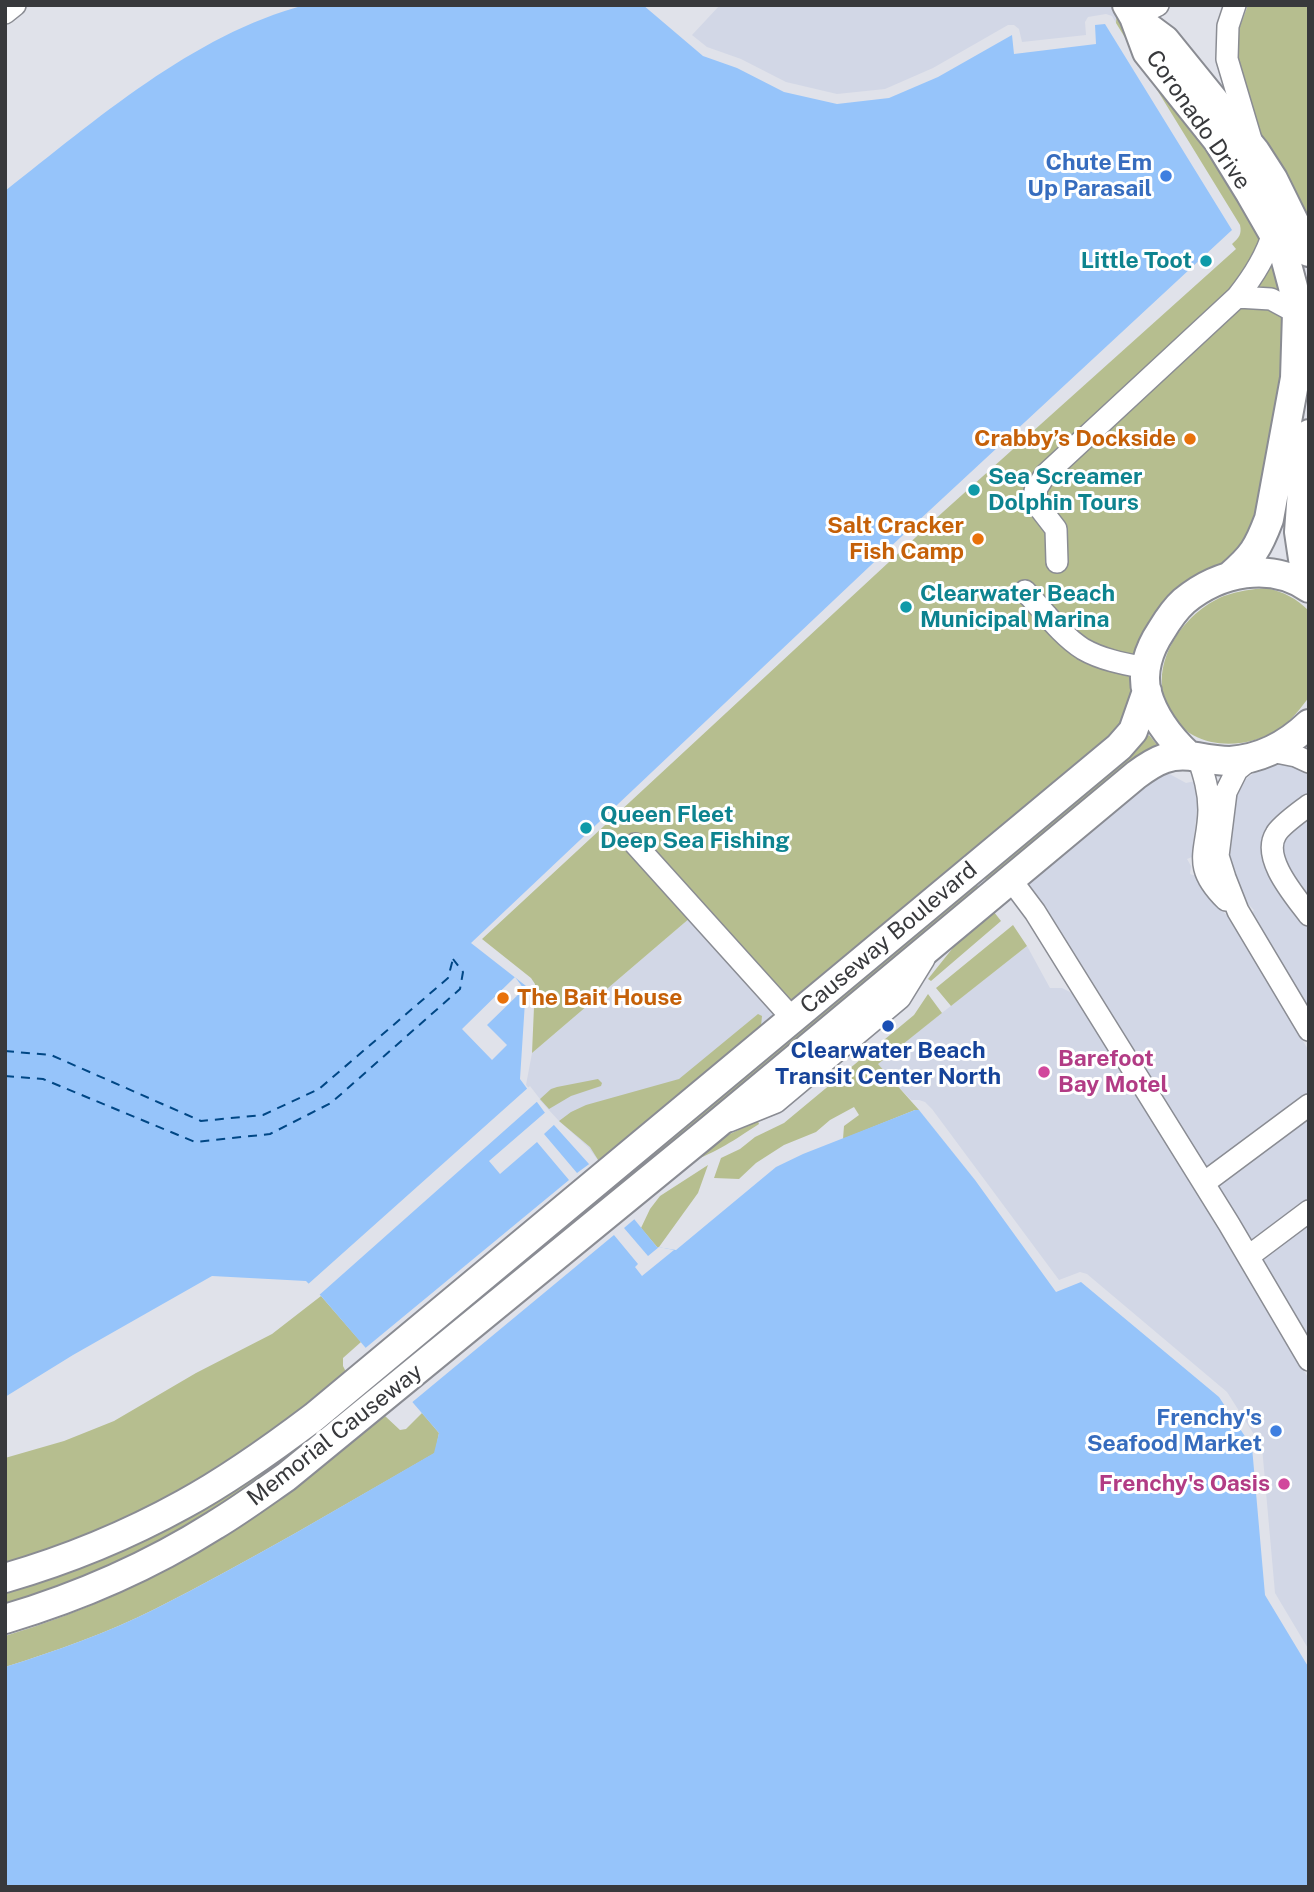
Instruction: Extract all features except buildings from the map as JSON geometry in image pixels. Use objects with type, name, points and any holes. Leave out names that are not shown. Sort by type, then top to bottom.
[{"type":"main road","name":"Coronado Drive","points":[[1141,8],[1255,152],[1273,179],[1309,252]]},
{"type":"main road","name":"Coronado Drive","points":[[1141,8],[1147,52],[1218,141],[1273,233],[1293,287],[1297,313],[1295,378],[1269,519],[1261,541],[1250,558],[1230,576]]},
{"type":"main road","points":[[1309,434],[1299,532],[1309,576]]},
{"type":"main road","points":[[1230,576],[1251,572],[1276,573],[1296,579],[1309,588]]},
{"type":"main road","name":"Causeway Boulevard","points":[[611,1170],[1119,747],[1133,731],[1152,645],[1166,622],[1184,602],[1205,587],[1230,576]]},
{"type":"main road","points":[[1146,680],[1160,722],[1172,740],[1193,756]]},
{"type":"main road","points":[[1262,754],[1293,738],[1309,724]]},
{"type":"main road","name":"Causeway Boulevard","points":[[630,1194],[1154,762],[1171,757],[1193,756],[1231,761],[1262,754]]},
{"type":"main road","name":"Memorial Causeway","points":[[5,1578],[71,1556],[128,1532],[186,1503],[270,1450],[314,1417],[611,1170]]},
{"type":"main road","name":"Memorial Causeway","points":[[5,1619],[83,1593],[139,1568],[216,1525],[286,1477],[630,1194]]},
{"type":"street","points":[[5,13],[15,5]]},
{"type":"street","points":[[1235,5],[1228,26],[1227,60],[1255,152]]},
{"type":"street","points":[[1057,562],[1056,529],[1039,507],[1035,491],[1045,475],[1237,297],[1260,264],[1273,233]]},
{"type":"street","points":[[1237,297],[1271,299],[1297,313]]},
{"type":"street","points":[[1025,591],[1064,633],[1082,648],[1120,663],[1146,680]]},
{"type":"street","points":[[1309,762],[1296,757],[1262,754],[1237,770],[1226,792],[1218,856],[1238,911],[1309,1030]]},
{"type":"street","points":[[1193,756],[1207,782],[1209,811],[1203,865],[1213,887],[1238,911]]},
{"type":"street","points":[[1309,805],[1276,832],[1270,848],[1276,867],[1309,915]]},
{"type":"street","points":[[635,844],[793,1019]]},
{"type":"street","points":[[1011,880],[1035,912],[1204,1183],[1309,1360]]},
{"type":"street","points":[[1204,1183],[1309,1105]]},
{"type":"street","points":[[1249,1256],[1309,1211]]},
{"type":"shaded area","points":[[720,5],[1114,5],[1117,9],[1116,23],[1112,16],[1106,14],[1088,17],[1085,22],[1086,35],[1022,42],[1019,29],[1008,25],[933,68],[885,89],[837,94],[786,82],[741,59],[707,47],[692,35]]},
{"type":"shaded area","points":[[1309,739],[1309,1008],[1252,913],[1254,910],[1248,904],[1235,875],[1230,856],[1237,796],[1246,779]]},
{"type":"shaded area","points":[[1164,771],[1186,783],[1196,783],[1197,809],[1192,857],[1187,859],[1191,866],[1190,874],[1196,876],[1206,896],[1229,917],[1309,1051],[1309,1339],[1111,1012],[1027,882],[1143,784]]},
{"type":"shaded area","points":[[697,912],[785,1010],[600,1163],[588,1147],[559,1121],[526,1085],[532,1053]]},
{"type":"shaded area","points":[[1027,946],[1050,988],[1062,988],[1074,994],[1096,1024],[1309,1379],[1309,1650],[1275,1593],[1262,1447],[1227,1392],[1087,1274],[1080,1272],[1059,1280],[932,1109],[925,1102],[911,1100],[877,1064]]},
{"type":"green space","points":[[1248,5],[1309,5],[1309,226],[1265,146],[1238,59],[1239,29]]},
{"type":"green space","points":[[1117,9],[1119,19],[1209,147],[1274,260],[1285,312],[1284,375],[1258,515],[1241,550],[1224,565],[1216,567],[1134,691],[1123,724],[1106,745],[785,1010],[697,912],[532,1053],[535,984],[482,939],[943,512],[1236,249],[1232,244],[1239,236],[1240,225],[1116,23]]},
{"type":"green space","points":[[1266,588],[1289,596],[1309,611],[1309,697],[1288,721],[1266,736],[1234,744],[1203,740],[1189,733],[1177,722],[1168,708],[1162,674],[1166,657],[1183,627],[1209,604],[1234,593]]},
{"type":"green space","points":[[1149,735],[1158,746],[986,887],[985,872]]},
{"type":"green space","points":[[977,879],[978,895],[650,1161],[648,1158],[676,1130]]},
{"type":"green space","points":[[994,912],[1001,921],[931,981],[928,979],[964,934]]},
{"type":"green space","points":[[1013,925],[1027,946],[951,1006],[936,988]]},
{"type":"green space","points":[[928,994],[942,1013],[878,1064],[919,1110],[843,1139],[844,1126],[859,1115],[854,1107],[830,1120],[816,1132],[784,1145],[756,1163],[739,1179],[714,1178],[721,1158],[784,1123],[914,1015]]},
{"type":"green space","points":[[758,1014],[762,1016],[761,1026],[753,1037],[600,1163],[590,1147],[559,1121],[586,1105],[679,1079]]},
{"type":"green space","points":[[598,1079],[602,1083],[601,1086],[571,1096],[549,1109],[540,1099],[551,1089]]},
{"type":"green space","points":[[758,1121],[759,1124],[726,1145],[689,1162],[708,1144]]},
{"type":"green space","points":[[708,1165],[698,1193],[657,1247],[641,1228],[650,1209],[660,1196]]},
{"type":"green space","points":[[321,1296],[361,1342],[343,1358],[347,1374],[268,1440],[169,1499],[81,1540],[5,1568],[5,1458],[64,1441],[114,1421],[196,1373],[272,1334]]},
{"type":"green space","points":[[422,1413],[439,1433],[435,1453],[261,1553],[155,1609],[81,1641],[5,1667],[5,1636],[90,1606],[198,1553],[306,1479],[385,1416],[400,1430],[406,1429]]},
{"type":"green space","points":[[262,1471],[266,1478],[248,1491],[110,1569],[5,1609],[5,1592],[38,1582]]},
{"type":"water","points":[[305,5],[643,5],[703,56],[737,68],[784,92],[837,104],[889,98],[938,77],[1012,35],[1014,54],[1096,44],[1095,25],[1105,24],[1232,230],[888,549],[471,943],[526,986],[520,1079],[554,1125],[657,1247],[676,1250],[776,1167],[919,1110],[975,1180],[1056,1292],[1081,1282],[1219,1397],[1252,1447],[1265,1595],[1309,1668],[1309,1887],[5,1887],[5,1667],[118,1626],[226,1572],[434,1453],[439,1433],[306,1281],[212,1276],[5,1397],[5,191],[110,109],[184,58],[263,19]]},
{"type":"pier","points":[[515,977],[524,989],[487,1025],[507,1045],[492,1060],[462,1029]]},
{"type":"pier","points":[[530,1086],[540,1099],[317,1297],[306,1286]]},
{"type":"pier","points":[[548,1110],[556,1123],[544,1134],[577,1173],[592,1162],[637,1217],[624,1228],[648,1256],[659,1247],[674,1250],[642,1276],[635,1267],[638,1264],[614,1235],[410,1404],[363,1350],[569,1180],[537,1142],[500,1174],[489,1161]]},
{"type":"ferry route","points":[[5,1051],[51,1055],[201,1121],[263,1115],[319,1089],[448,978],[453,959]]},
{"type":"ferry route","points":[[5,1076],[43,1079],[195,1142],[270,1134],[331,1103],[460,989],[463,972],[453,959]]},
{"type":"place","name":"Chute Em Up Parasail","points":[[1166,176]]},
{"type":"place","name":"Little Toot","points":[[1206,261]]},
{"type":"place","name":"Crabby’s Dockside","points":[[1190,439]]},
{"type":"place","name":"Sea Screamer Dolphin Tours","points":[[974,490]]},
{"type":"place","name":"Salt Cracker Fish Camp","points":[[978,539]]},
{"type":"place","name":"Clearwater Beach Municipal Marina","points":[[906,607]]},
{"type":"place","name":"Queen Fleet Deep Sea Fishing","points":[[586,828]]},
{"type":"place","name":"The Bait House","points":[[503,998]]},
{"type":"place","name":"Clearwater Beach Transit Center North","points":[[888,1026]]},
{"type":"place","name":"Barefoot Bay Motel","points":[[1044,1072]]},
{"type":"place","name":"Frenchy's Seafood Market","points":[[1276,1431]]},
{"type":"place","name":"Frenchy's Oasis","points":[[1284,1484]]}]
